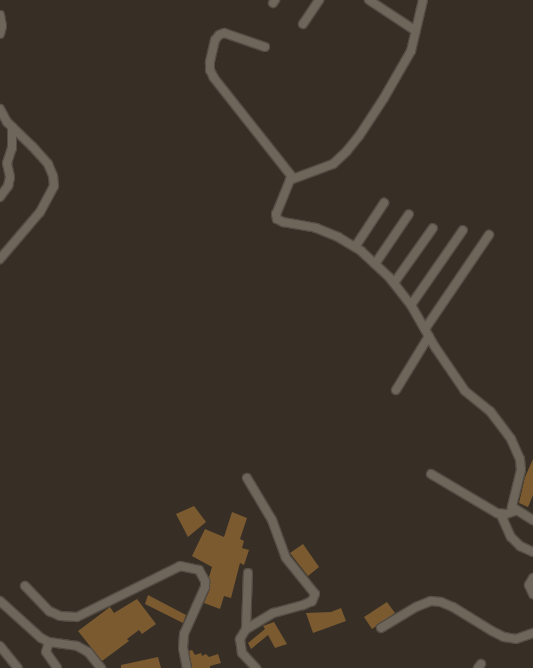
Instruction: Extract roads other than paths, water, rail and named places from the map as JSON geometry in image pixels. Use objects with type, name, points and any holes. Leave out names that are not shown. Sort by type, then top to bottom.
[{"type":"street","points":[[303,24],[319,0]]},
{"type":"street","points":[[369,0],[416,31]]},
{"type":"street","points":[[423,0],[411,51],[384,98],[347,151],[333,164],[293,178],[288,183],[276,214],[276,219],[283,222],[316,228],[338,237],[355,247],[376,264],[394,283],[411,305],[427,333],[465,391],[490,411],[511,439],[520,459],[520,470],[512,504],[516,511],[533,520]]},
{"type":"street","points":[[0,15],[2,26],[0,34]]},
{"type":"street","points":[[265,47],[224,33],[219,35],[215,40],[210,62],[210,70],[214,78],[293,178]]},
{"type":"street","points":[[0,109],[12,127],[48,164],[53,176],[54,186],[40,212],[0,259]]},
{"type":"street","points":[[0,198],[8,186],[10,177],[7,163],[12,148],[12,127]]},
{"type":"street","points":[[355,247],[384,203]]},
{"type":"street","points":[[376,264],[409,214]]},
{"type":"street","points":[[394,283],[433,228]]},
{"type":"street","points":[[411,305],[463,230]]},
{"type":"street","points":[[396,390],[427,333],[489,235]]},
{"type":"street","points":[[431,474],[501,515],[511,537],[520,546],[533,552]]},
{"type":"street","points":[[247,478],[272,520],[286,558],[315,594],[312,601],[273,613],[246,629],[240,639],[242,652],[256,668]]},
{"type":"street","points":[[501,515],[516,511]]},
{"type":"street","points":[[25,586],[49,611],[60,616],[77,617],[84,615],[180,566],[199,570],[205,580],[205,587],[184,634],[184,648],[187,668]]},
{"type":"street","points":[[246,629],[248,573]]},
{"type":"street","points":[[533,578],[529,586],[533,594]]},
{"type":"street","points":[[0,601],[41,638],[49,642],[77,646],[88,652],[101,668]]},
{"type":"street","points":[[381,628],[416,607],[431,601],[441,602],[453,607],[492,632],[504,637],[516,638],[533,633]]},
{"type":"street","points":[[49,642],[46,652],[57,668]]},
{"type":"street","points":[[0,646],[18,668]]}]
